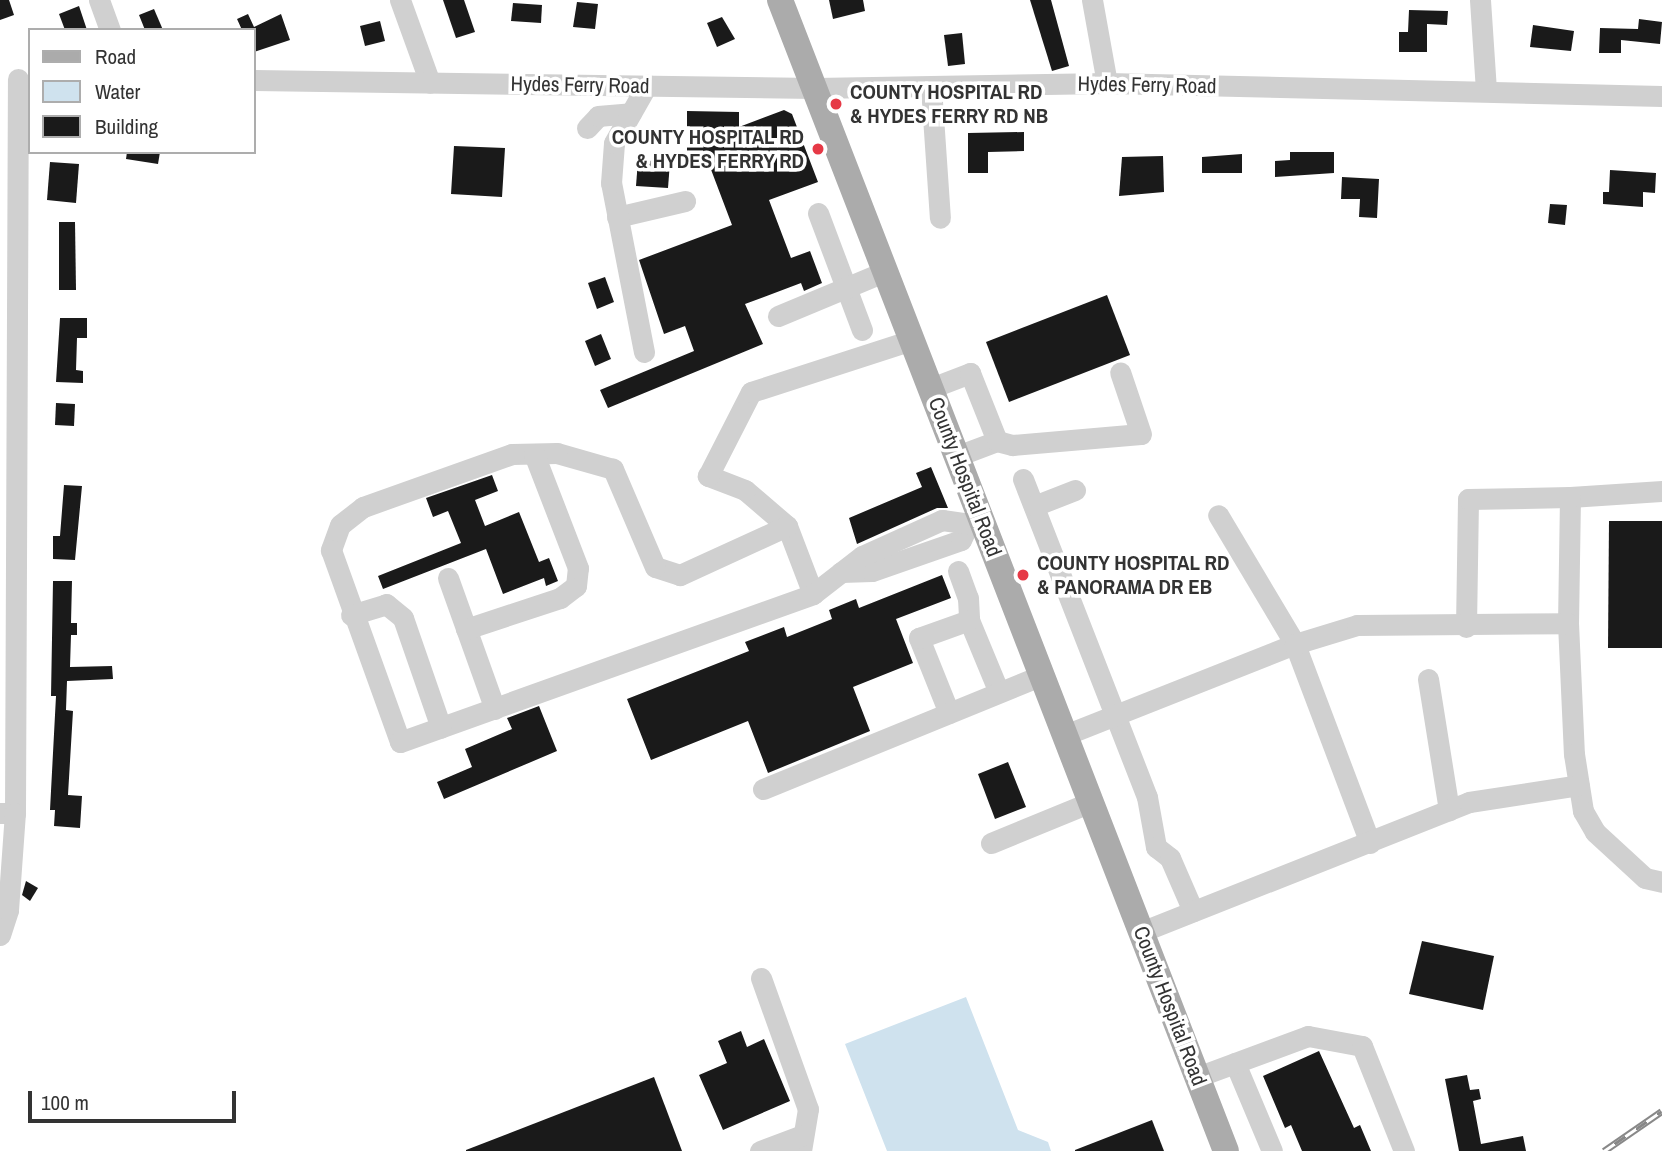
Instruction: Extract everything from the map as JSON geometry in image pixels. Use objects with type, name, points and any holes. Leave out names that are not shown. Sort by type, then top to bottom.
[{"type":"main road","name":"County Hospital Road","points":[[780,0],[957,456],[976,525],[1042,675],[1226,1151]]},
{"type":"street","points":[[99,0],[109,28]]},
{"type":"street","points":[[400,0],[430,83]]},
{"type":"street","points":[[1092,0],[1108,83]]},
{"type":"street","points":[[1480,0],[1486,90]]},
{"type":"street","points":[[0,935],[8,911],[16,79]]},
{"type":"street","name":"Hydes Ferry Road","points":[[256,80],[815,88],[1108,83],[1662,96]]},
{"type":"street","points":[[644,352],[617,217],[612,150],[647,85]]},
{"type":"street","points":[[931,87],[940,218]]},
{"type":"street","points":[[587,128],[598,116],[631,113]]},
{"type":"street","points":[[617,217],[685,201]]},
{"type":"street","points":[[818,213],[862,330]]},
{"type":"street","points":[[778,316],[886,271]]},
{"type":"street","points":[[813,594],[787,526],[745,490],[708,476],[751,392],[912,340]]},
{"type":"street","points":[[957,456],[997,441],[1012,445],[1141,434],[1120,372]]},
{"type":"street","points":[[931,388],[970,373],[997,441]]},
{"type":"street","points":[[787,526],[680,575],[655,567],[613,468],[557,453],[512,454],[363,507],[340,526],[331,550],[351,615],[400,742],[813,594],[862,556],[942,520],[976,525]]},
{"type":"street","points":[[466,629],[560,598],[576,586],[578,568],[534,454]]},
{"type":"street","points":[[1023,479],[1147,797],[1156,847],[1170,858],[1193,911]]},
{"type":"street","points":[[1034,506],[1075,490]]},
{"type":"street","points":[[1466,627],[1468,499],[1570,497],[1662,491]]},
{"type":"street","points":[[1570,497],[1568,623],[1583,811],[1595,832],[1645,878],[1662,882]]},
{"type":"street","points":[[1218,515],[1295,644],[1370,843]]},
{"type":"street","points":[[958,572],[968,598],[969,620],[998,690]]},
{"type":"street","points":[[448,578],[495,709]]},
{"type":"street","points":[[351,615],[386,604],[403,618],[441,728]]},
{"type":"street","points":[[949,713],[919,638],[969,620]]},
{"type":"street","points":[[1065,735],[1295,644],[1357,625],[1466,627],[1568,623]]},
{"type":"street","points":[[763,789],[949,713],[998,690],[1042,675]]},
{"type":"street","points":[[1428,679],[1449,810]]},
{"type":"street","points":[[1141,932],[1469,802],[1579,785]]},
{"type":"street","points":[[992,843],[1091,802]]},
{"type":"street","points":[[760,1151],[802,1143],[808,1109],[761,978]]},
{"type":"street","points":[[1197,1077],[1308,1036],[1362,1046],[1404,1151]]},
{"type":"street","points":[[1235,1063],[1272,1151]]},
{"type":"water","points":[[966,997],[1018,1130],[1048,1142],[1051,1151],[887,1151],[845,1044]]},
{"type":"building","points":[[0,0],[9,0],[14,15],[0,20]]},
{"type":"building","points":[[443,0],[464,0],[475,32],[456,38]]},
{"type":"building","points":[[829,0],[863,0],[865,11],[833,19]]},
{"type":"building","points":[[1030,0],[1051,0],[1069,66],[1052,71]]},
{"type":"building","points":[[577,2],[598,4],[595,29],[573,27]]},
{"type":"building","points":[[513,3],[542,5],[541,23],[511,21]]},
{"type":"building","points":[[79,6],[86,28],[64,28],[59,14]]},
{"type":"building","points":[[154,9],[162,28],[144,28],[139,15]]},
{"type":"building","points":[[1409,10],[1448,11],[1447,25],[1427,24],[1427,52],[1399,52],[1399,32],[1408,32]]},
{"type":"building","points":[[248,14],[254,27],[281,14],[290,40],[256,51],[256,28],[241,28],[237,19]]},
{"type":"building","points":[[722,17],[735,39],[717,47],[707,23]]},
{"type":"building","points":[[1639,19],[1662,22],[1660,44],[1621,40],[1621,53],[1599,53],[1600,28],[1638,29]]},
{"type":"building","points":[[380,21],[385,41],[365,46],[360,26]]},
{"type":"building","points":[[1533,25],[1574,31],[1571,51],[1530,47]]},
{"type":"building","points":[[962,33],[965,64],[948,66],[944,35]]},
{"type":"building","points":[[784,110],[792,114],[818,182],[769,200],[791,258],[810,251],[822,283],[804,291],[801,283],[745,304],[763,344],[608,408],[600,390],[694,351],[685,326],[664,334],[639,260],[732,225],[707,159],[687,159],[687,111],[739,112],[739,127]]},
{"type":"building","points":[[1024,132],[1024,151],[988,152],[988,173],[968,173],[968,133]]},
{"type":"building","points":[[454,146],[505,148],[502,197],[451,194]]},
{"type":"building","points":[[1290,152],[1334,152],[1334,173],[1275,177],[1275,161],[1290,160]]},
{"type":"building","points":[[127,154],[160,154],[158,164],[126,159]]},
{"type":"building","points":[[1242,154],[1242,173],[1202,173],[1202,157]]},
{"type":"building","points":[[1163,156],[1164,192],[1119,196],[1122,157]]},
{"type":"building","points":[[638,160],[670,162],[668,188],[636,186]]},
{"type":"building","points":[[50,162],[79,164],[76,203],[47,200]]},
{"type":"building","points":[[1610,170],[1656,173],[1655,193],[1643,192],[1643,207],[1603,204],[1603,192],[1609,192]]},
{"type":"building","points":[[1342,177],[1379,179],[1377,218],[1359,217],[1360,199],[1341,199]]},
{"type":"building","points":[[1550,204],[1567,205],[1565,225],[1548,223]]},
{"type":"building","points":[[59,222],[75,222],[76,290],[59,290]]},
{"type":"building","points":[[605,277],[614,302],[597,309],[588,283]]},
{"type":"building","points":[[1107,295],[1130,355],[1009,402],[986,342]]},
{"type":"building","points":[[60,318],[87,318],[87,338],[77,338],[76,370],[83,371],[83,383],[56,382]]},
{"type":"building","points":[[601,334],[611,359],[595,366],[585,341]]},
{"type":"building","points":[[56,403],[75,404],[74,426],[55,425]]},
{"type":"building","points":[[931,467],[948,508],[937,508],[857,544],[849,518],[922,487],[916,473]]},
{"type":"building","points":[[492,475],[498,491],[475,500],[485,526],[519,512],[539,562],[549,558],[558,581],[546,586],[544,578],[503,594],[486,549],[383,589],[378,576],[461,543],[448,511],[433,517],[426,498]]},
{"type":"building","points":[[64,485],[82,486],[75,560],[53,559],[53,536],[60,536]]},
{"type":"building","points":[[1609,521],[1662,521],[1662,648],[1608,648]]},
{"type":"building","points":[[942,575],[951,598],[896,619],[913,663],[853,687],[870,731],[768,773],[748,721],[651,760],[627,699],[749,651],[745,642],[784,627],[787,637],[832,619],[829,610],[856,599],[859,608]]},
{"type":"building","points":[[53,581],[72,581],[71,623],[77,623],[77,635],[71,635],[70,667],[112,666],[113,679],[67,681],[66,710],[73,711],[68,795],[82,796],[80,828],[54,826],[55,810],[50,810],[56,696],[51,696]]},
{"type":"building","points":[[539,706],[557,751],[444,799],[437,782],[472,767],[465,749],[512,729],[507,718]]},
{"type":"building","points":[[1008,762],[1026,807],[995,819],[978,774]]},
{"type":"building","points":[[26,881],[38,888],[30,901],[22,895]]},
{"type":"building","points":[[1422,941],[1494,956],[1483,1010],[1409,994]]},
{"type":"building","points":[[741,1031],[747,1047],[764,1039],[790,1101],[723,1130],[699,1075],[727,1063],[718,1041]]},
{"type":"building","points":[[1319,1051],[1354,1128],[1360,1125],[1371,1151],[1302,1151],[1291,1125],[1285,1128],[1263,1076]]},
{"type":"building","points":[[1467,1075],[1470,1090],[1479,1089],[1481,1099],[1473,1101],[1481,1144],[1523,1136],[1526,1151],[1459,1151],[1445,1079]]},
{"type":"building","points":[[654,1077],[682,1151],[466,1151],[466,1150]]},
{"type":"building","points":[[1152,1120],[1164,1151],[1075,1151],[1075,1150]]},
{"type":"railway","points":[[1604,1151],[1662,1111]]},
{"type":"place","name":"COUNTY HOSPITAL RD & HYDES FERRY RD NB","points":[[836,104]]},
{"type":"place","name":"COUNTY HOSPITAL RD & HYDES FERRY RD","points":[[818,149]]},
{"type":"place","name":"COUNTY HOSPITAL RD & PANORAMA DR EB","points":[[1023,575]]}]
